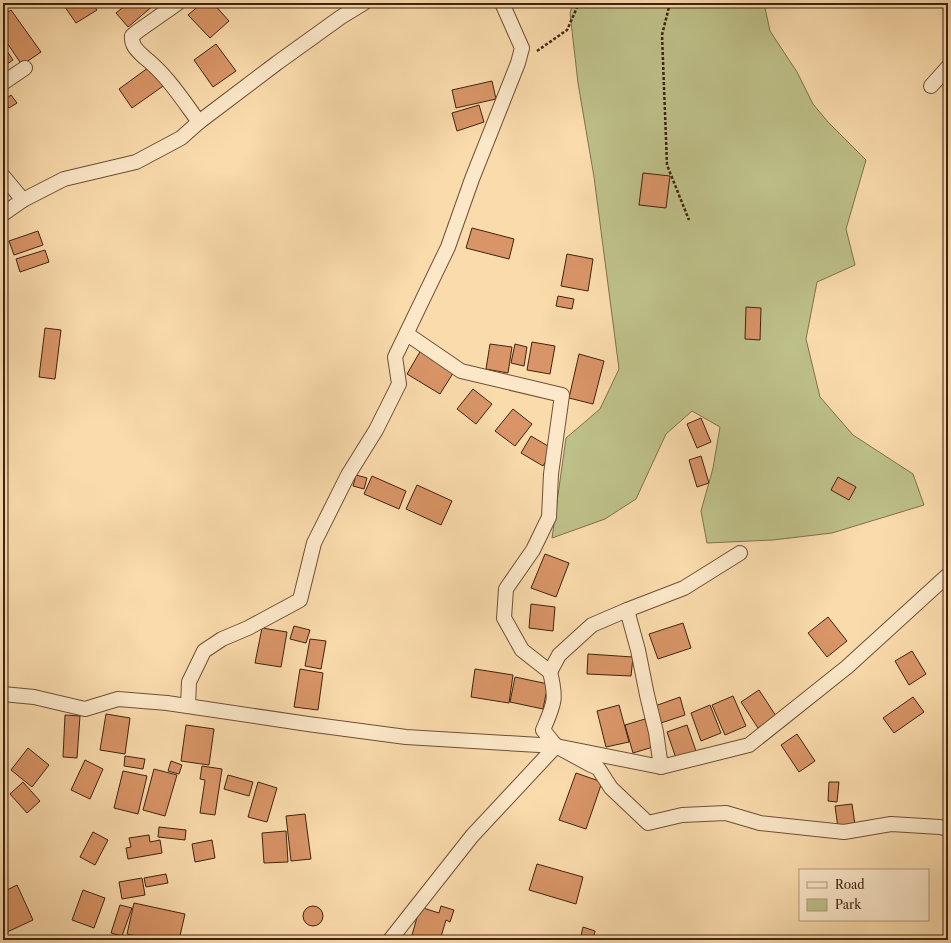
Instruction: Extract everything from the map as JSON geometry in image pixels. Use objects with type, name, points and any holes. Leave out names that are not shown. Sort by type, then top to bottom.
[{"type":"street","points":[[178,3],[138,31],[132,36],[131,42],[137,51],[168,79],[199,122]]},
{"type":"street","points":[[3,214],[23,200],[64,179],[136,162],[181,138],[199,122],[334,22],[364,3]]},
{"type":"street","points":[[188,706],[190,682],[204,651],[222,639],[248,628],[300,600],[314,543],[348,475],[376,430],[399,384],[395,358],[448,247],[472,179],[518,63],[522,48],[502,3]]},
{"type":"street","points":[[931,86],[948,67]]},
{"type":"street","points":[[3,82],[25,68]]},
{"type":"street","points":[[3,176],[23,200]]},
{"type":"street","points":[[407,334],[461,370],[562,394],[551,474],[548,517],[533,550],[506,589],[504,618],[522,650],[550,672],[554,690],[554,703],[543,730],[556,746],[591,766],[598,768],[611,788],[648,822],[682,815],[726,813],[760,823],[844,832],[891,824],[940,827],[948,829]]},
{"type":"street","points":[[550,672],[559,655],[592,625],[684,588],[740,553]]},
{"type":"street","points":[[3,694],[34,697],[85,708],[118,699],[168,703],[406,737],[556,746],[661,767],[749,745],[847,667],[948,576]]},
{"type":"street","points":[[627,610],[638,650],[656,732],[661,767]]},
{"type":"street","points":[[390,940],[472,836],[556,746]]},
{"type":"path","points":[[518,63],[567,30],[579,3]]},
{"type":"path","points":[[670,3],[662,35],[667,165],[689,220]]},
{"type":"green space","points":[[573,3],[764,3],[770,31],[797,72],[813,104],[828,122],[866,160],[846,229],[855,265],[817,282],[806,339],[820,397],[853,435],[913,474],[924,505],[832,533],[773,540],[707,543],[701,511],[713,468],[720,427],[692,411],[666,434],[636,499],[605,519],[552,538],[566,438],[600,409],[619,369],[594,177],[578,83],[570,13]]},
{"type":"building","points":[[72,3],[92,3],[97,10],[76,23],[65,7]]},
{"type":"building","points":[[128,3],[153,3],[154,5],[128,27],[116,13]]},
{"type":"building","points":[[202,3],[213,3],[229,21],[210,38],[188,15]]},
{"type":"building","points":[[11,10],[41,52],[22,65],[3,37],[3,15]]},
{"type":"building","points":[[216,44],[236,71],[213,87],[194,60]]},
{"type":"building","points":[[3,45],[13,60],[3,67]]},
{"type":"building","points":[[152,65],[166,84],[132,108],[119,89]]},
{"type":"building","points":[[492,81],[496,99],[456,108],[452,90]]},
{"type":"building","points":[[11,95],[17,103],[9,108],[3,101]]},
{"type":"building","points":[[479,105],[484,122],[457,131],[452,113]]},
{"type":"building","points":[[643,173],[670,176],[666,208],[639,205]]},
{"type":"building","points":[[472,228],[514,239],[509,259],[466,248]]},
{"type":"building","points":[[38,231],[43,245],[14,255],[9,241]]},
{"type":"building","points":[[45,250],[49,262],[20,272],[16,259]]},
{"type":"building","points":[[567,254],[593,259],[588,291],[561,286]]},
{"type":"building","points":[[558,296],[574,299],[572,309],[556,306]]},
{"type":"building","points":[[746,307],[761,308],[760,340],[745,339]]},
{"type":"building","points":[[45,328],[61,330],[55,379],[39,377]]},
{"type":"building","points":[[532,342],[555,346],[550,374],[527,370]]},
{"type":"building","points":[[490,344],[512,347],[508,373],[486,369]]},
{"type":"building","points":[[515,344],[527,347],[524,366],[511,363]]},
{"type":"building","points":[[421,350],[455,370],[440,394],[407,374]]},
{"type":"building","points":[[579,354],[604,361],[593,404],[569,398]]},
{"type":"building","points":[[473,389],[492,404],[476,424],[457,409]]},
{"type":"building","points":[[513,409],[532,424],[515,446],[495,431]]},
{"type":"building","points":[[701,418],[711,442],[697,448],[687,424]]},
{"type":"building","points":[[531,436],[553,449],[543,466],[521,453]]},
{"type":"building","points":[[701,456],[709,483],[697,487],[689,460]]},
{"type":"building","points":[[356,475],[367,478],[364,489],[353,486]]},
{"type":"building","points":[[372,476],[406,491],[399,509],[364,494]]},
{"type":"building","points":[[838,477],[856,487],[849,500],[831,490]]},
{"type":"building","points":[[417,485],[452,501],[441,525],[406,509]]},
{"type":"building","points":[[545,554],[569,563],[556,597],[531,588]]},
{"type":"building","points":[[531,604],[555,607],[553,631],[529,628]]},
{"type":"building","points":[[828,617],[847,641],[827,657],[808,633]]},
{"type":"building","points":[[683,623],[691,648],[658,659],[649,634]]},
{"type":"building","points":[[294,626],[310,630],[306,643],[290,639]]},
{"type":"building","points":[[262,628],[287,632],[281,667],[255,663]]},
{"type":"building","points":[[310,639],[326,641],[321,669],[305,666]]},
{"type":"building","points":[[912,651],[926,674],[909,685],[895,661]]},
{"type":"building","points":[[588,654],[633,657],[631,676],[587,674]]},
{"type":"building","points":[[300,669],[323,673],[318,710],[294,707]]},
{"type":"building","points":[[475,669],[513,675],[509,703],[471,697]]},
{"type":"building","points":[[515,677],[548,684],[543,709],[510,702]]},
{"type":"building","points":[[759,690],[776,716],[758,728],[741,702]]},
{"type":"building","points":[[733,696],[746,726],[725,735],[712,705]]},
{"type":"building","points":[[680,697],[685,715],[661,723],[655,706]]},
{"type":"building","points":[[913,697],[924,712],[894,733],[883,718]]},
{"type":"building","points":[[619,705],[629,742],[606,747],[597,711]]},
{"type":"building","points":[[710,705],[721,733],[701,741],[691,713]]},
{"type":"building","points":[[106,714],[130,718],[125,754],[100,750]]},
{"type":"building","points":[[65,715],[80,716],[77,758],[63,757]]},
{"type":"building","points":[[645,719],[653,747],[633,753],[625,725]]},
{"type":"building","points":[[186,725],[214,729],[209,765],[181,761]]},
{"type":"building","points":[[687,725],[697,754],[677,761],[667,732]]},
{"type":"building","points":[[797,734],[815,761],[799,772],[781,745]]},
{"type":"building","points":[[28,748],[49,765],[32,787],[11,770]]},
{"type":"building","points":[[125,756],[145,759],[143,769],[124,766]]},
{"type":"building","points":[[85,760],[103,769],[90,799],[71,790]]},
{"type":"building","points":[[171,761],[182,765],[179,774],[168,771]]},
{"type":"building","points":[[202,766],[222,769],[215,815],[200,813],[205,780],[200,779]]},
{"type":"building","points":[[154,769],[177,775],[165,816],[143,810]]},
{"type":"building","points":[[123,771],[147,776],[138,814],[114,808]]},
{"type":"building","points":[[576,773],[602,782],[586,829],[559,820]]},
{"type":"building","points":[[228,775],[253,782],[249,796],[224,789]]},
{"type":"building","points":[[23,782],[40,801],[27,813],[10,794]]},
{"type":"building","points":[[258,782],[277,788],[267,822],[248,817]]},
{"type":"building","points":[[829,782],[839,782],[837,802],[828,801]]},
{"type":"building","points":[[852,804],[855,825],[838,828],[835,806]]},
{"type":"building","points":[[305,814],[311,859],[291,861],[286,816]]},
{"type":"building","points":[[159,827],[186,830],[185,840],[158,837]]},
{"type":"building","points":[[286,831],[288,862],[264,863],[262,833]]},
{"type":"building","points":[[93,832],[108,840],[95,865],[80,857]]},
{"type":"building","points":[[149,835],[150,842],[160,840],[162,853],[128,859],[126,848],[131,847],[129,838]]},
{"type":"building","points":[[212,840],[215,858],[195,862],[192,844]]},
{"type":"building","points":[[537,864],[583,877],[576,904],[529,890]]},
{"type":"building","points":[[166,874],[168,883],[146,887],[144,878]]},
{"type":"building","points":[[142,878],[145,895],[122,899],[119,882]]},
{"type":"building","points":[[17,885],[33,920],[5,933],[3,930],[3,892]]},
{"type":"building","points":[[83,890],[105,898],[94,928],[72,920]]},
{"type":"building","points":[[134,903],[185,914],[179,940],[154,940],[127,934]]},
{"type":"building","points":[[120,905],[132,908],[122,936],[111,933]]},
{"type":"building","points":[[313,906],[320,909],[323,916],[320,923],[313,926],[306,923],[303,916],[306,909]]},
{"type":"building","points":[[441,906],[454,910],[450,922],[446,920],[440,940],[430,940],[412,935],[420,907],[439,913]]},
{"type":"building","points":[[583,927],[595,931],[593,940],[580,940]]}]
